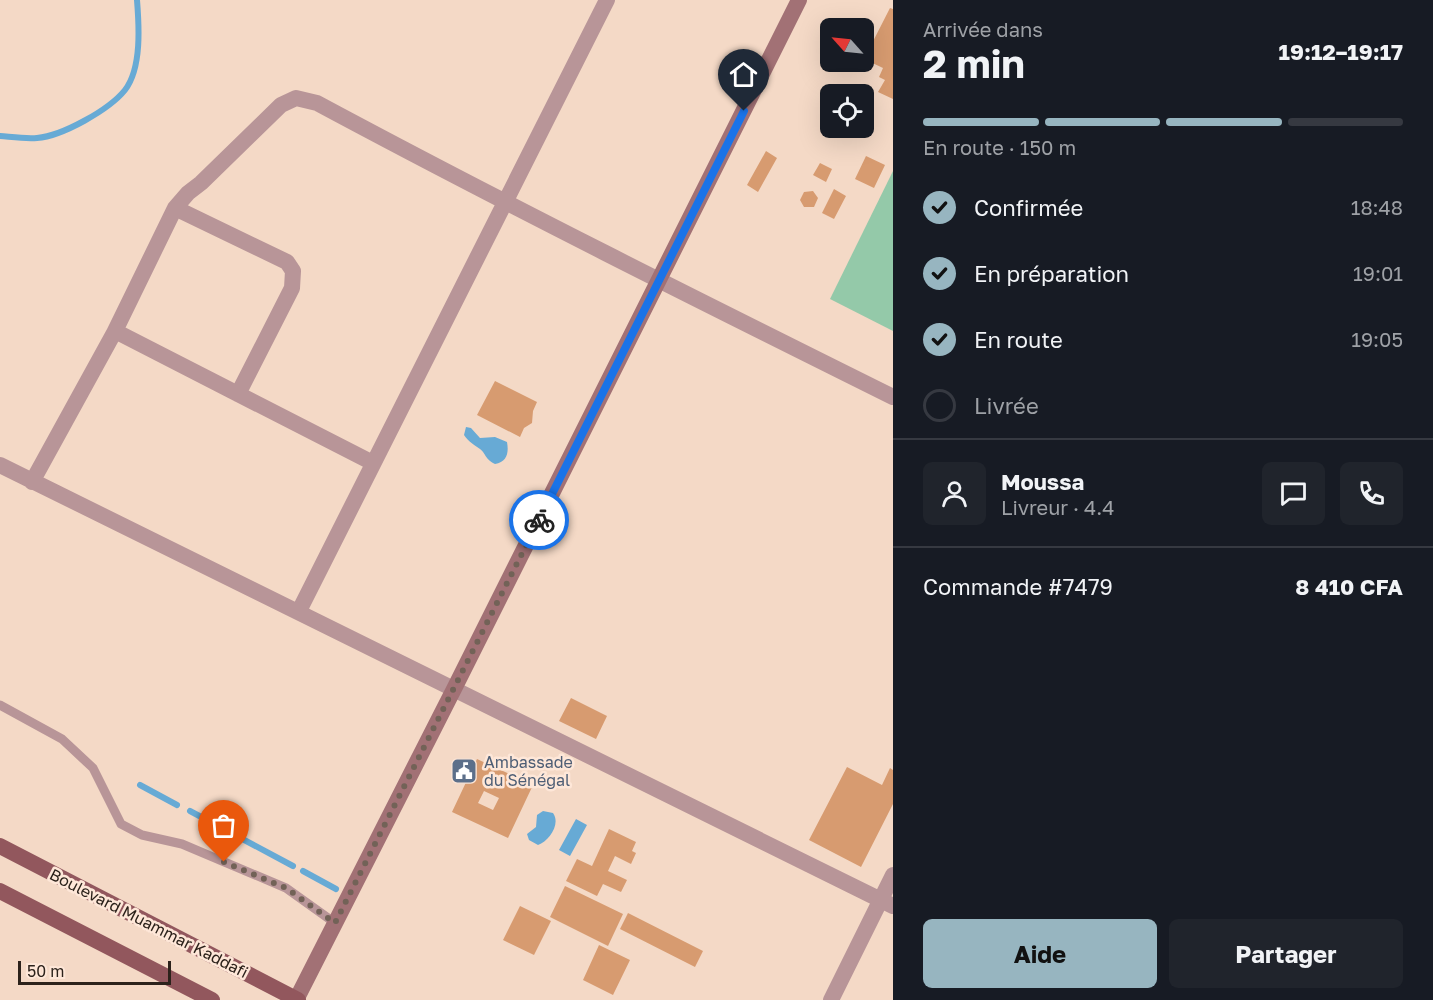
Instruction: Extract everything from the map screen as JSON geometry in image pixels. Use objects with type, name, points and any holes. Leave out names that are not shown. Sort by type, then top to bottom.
[{"type":"main road","points":[[297,1000],[799,0]]},
{"type":"main road","name":"Boulevard Muammar Kaddafi","points":[[0,846],[297,1000]]},
{"type":"main road","points":[[0,891],[212,1000]]},
{"type":"street","points":[[299,611],[607,0]]},
{"type":"street","points":[[32,482],[115,331],[175,208],[281,105],[296,98],[317,103],[437,168],[893,397]]},
{"type":"street","points":[[175,208],[287,262],[293,271],[292,288],[238,394]]},
{"type":"street","points":[[115,331],[373,463]]},
{"type":"street","points":[[0,465],[887,903]]},
{"type":"street","points":[[831,1000],[887,903],[893,875]]},
{"type":"lane","points":[[0,705],[62,739],[93,768],[121,824],[141,835],[182,844],[286,888],[335,923]]},
{"type":"green space","points":[[893,171],[893,331],[830,299]]},
{"type":"water","points":[[466,427],[471,428],[480,438],[495,437],[507,442],[508,450],[505,459],[495,464],[489,460],[464,435]]},
{"type":"water","points":[[543,811],[553,813],[556,822],[550,836],[538,845],[529,840],[527,834],[536,827],[537,815]]},
{"type":"water","points":[[576,819],[587,825],[570,856],[559,850]]},
{"type":"building","points":[[890,8],[893,9],[893,99],[878,92],[885,80],[879,77],[883,68],[874,64],[874,39]]},
{"type":"building","points":[[766,151],[777,158],[758,192],[747,185]]},
{"type":"building","points":[[866,156],[885,165],[874,188],[855,179]]},
{"type":"building","points":[[820,163],[832,169],[826,182],[813,175]]},
{"type":"building","points":[[834,189],[846,196],[834,219],[822,213]]},
{"type":"building","points":[[813,191],[818,198],[814,207],[804,207],[800,200],[804,192]]},
{"type":"building","points":[[495,381],[537,402],[533,411],[532,423],[524,428],[520,437],[477,415]]},
{"type":"building","points":[[571,698],[607,716],[596,739],[559,721]]},
{"type":"building","points":[[477,759],[533,785],[508,838],[452,812]],"holes":[[[484,791],[499,798],[493,810],[478,803]]]},
{"type":"building","points":[[847,767],[882,785],[890,768],[893,770],[893,804],[861,867],[809,840]]},
{"type":"building","points":[[609,829],[636,842],[632,851],[636,853],[631,864],[615,856],[608,871],[627,880],[621,892],[603,884],[597,896],[566,881],[577,859],[592,866]]},
{"type":"building","points":[[565,886],[623,914],[608,946],[550,917]]},
{"type":"building","points":[[520,906],[551,921],[534,955],[503,940]]},
{"type":"building","points":[[628,913],[703,951],[695,967],[620,929]]},
{"type":"building","points":[[599,945],[630,960],[613,995],[583,980]]},
{"type":"waterway","points":[[0,136],[23,138],[47,136],[84,121],[118,98],[130,81],[137,58],[139,34],[137,0]]},
{"type":"waterway","points":[[140,785],[177,805]]},
{"type":"waterway","points":[[190,811],[293,866]]},
{"type":"waterway","points":[[303,871],[336,889]]},
{"type":"way so far","points":[[224,862],[286,888],[335,923],[539,520]]},
{"type":"place","name":"Ambassade du Sénégal","points":[[464,771]]},
{"type":"route","points":[[539,520],[744,111]]}]
